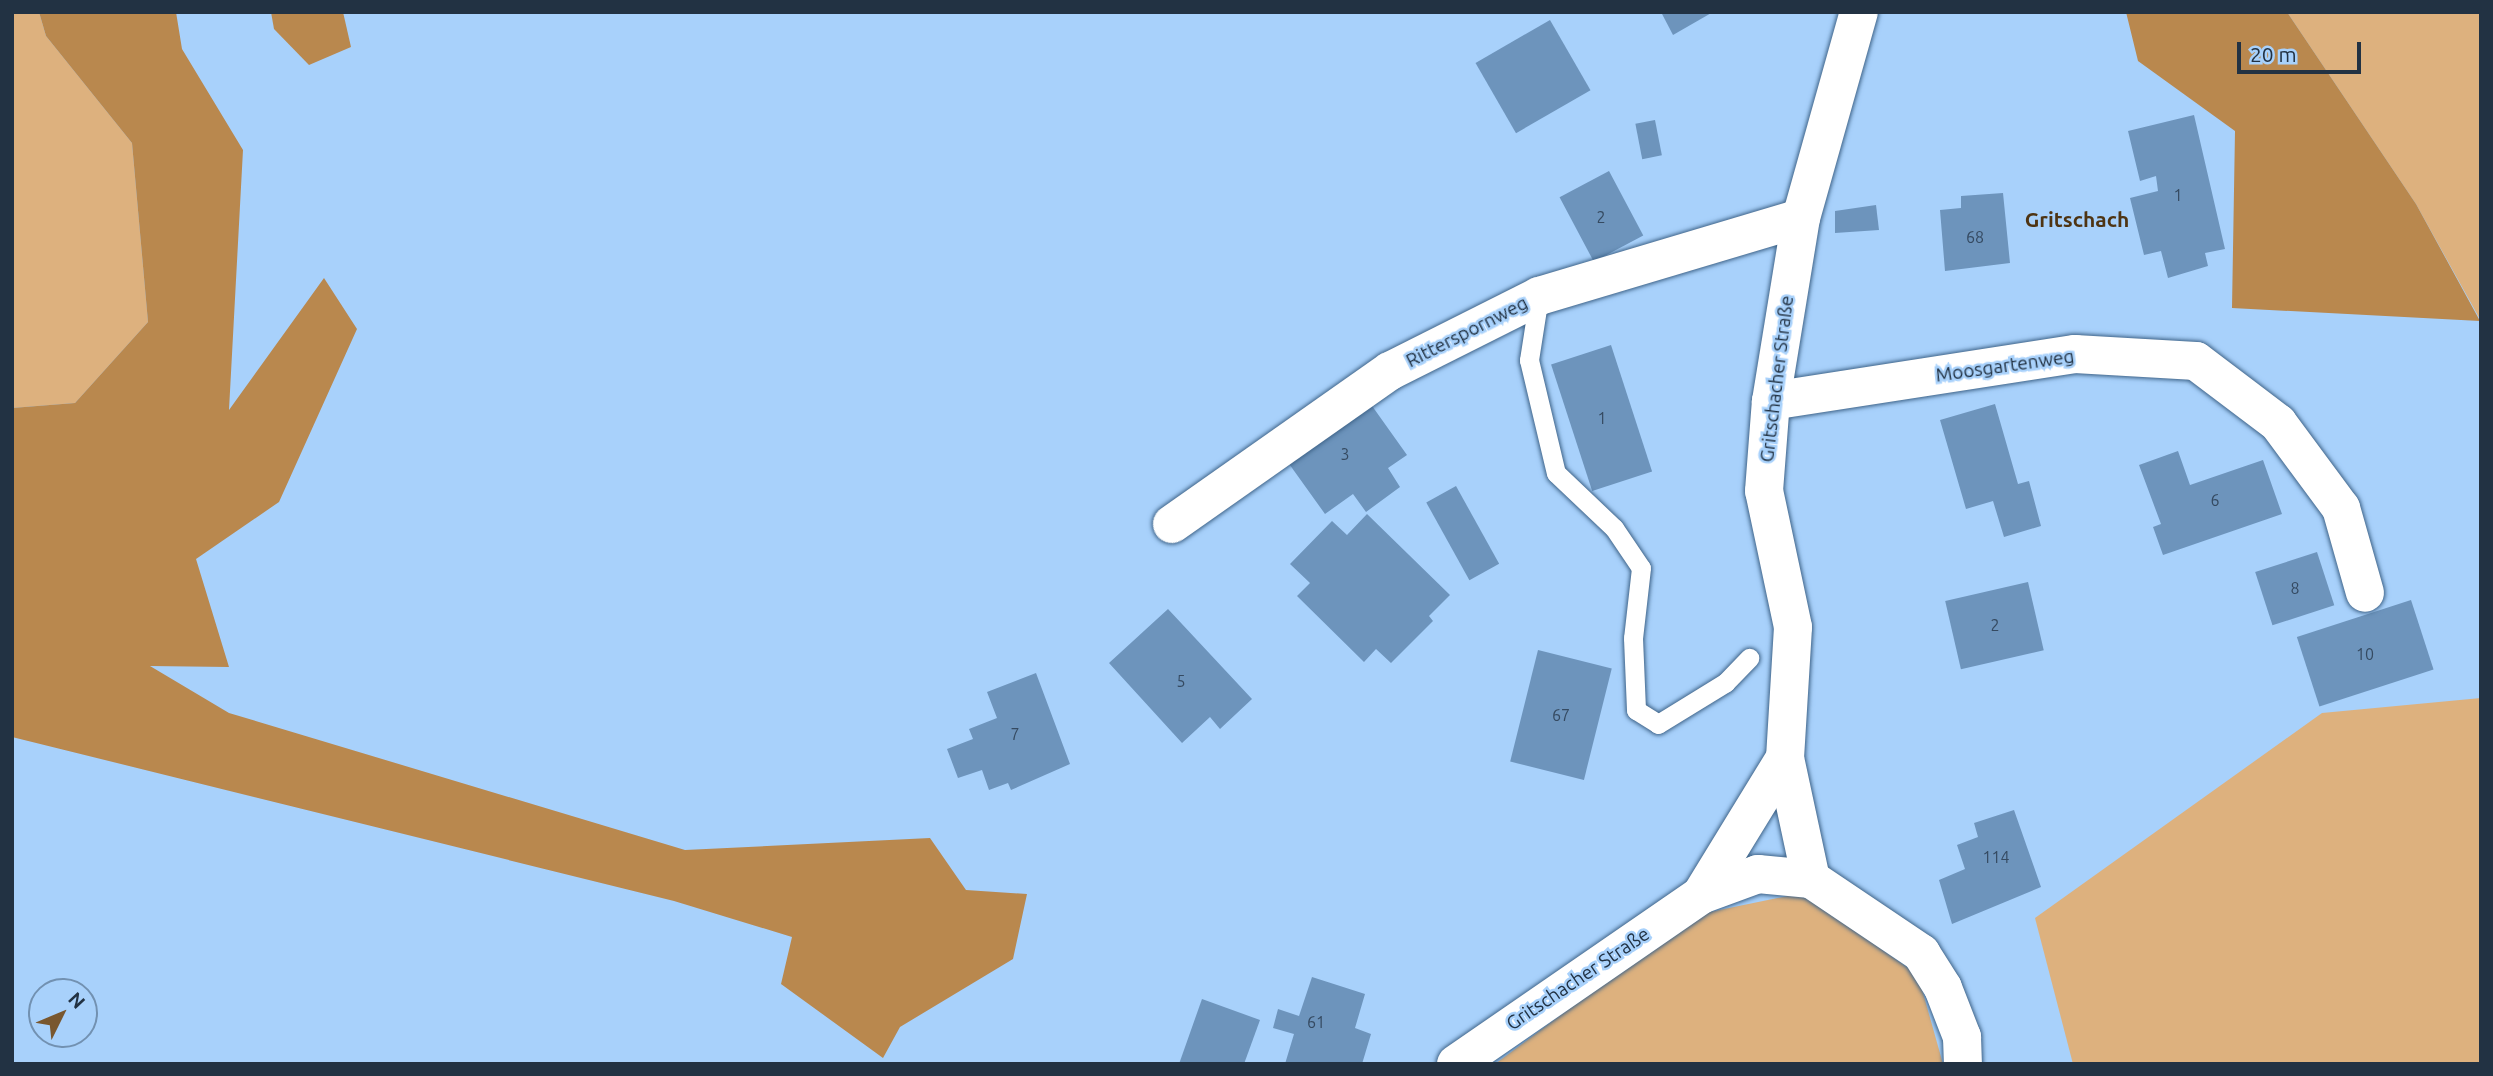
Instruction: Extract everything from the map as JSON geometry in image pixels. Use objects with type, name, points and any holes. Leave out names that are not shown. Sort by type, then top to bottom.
[{"type":"street","name":"Gritschacher Straße","points":[[1701,895],[1785,758],[1793,626],[1764,491],[1771,401],[1801,218],[1859,12]]},
{"type":"street","name":"Ritterspornweg","points":[[1172,524],[1390,371],[1539,296],[1801,218]]},
{"type":"street","name":"Moosgartenweg","points":[[1771,401],[2075,354],[2196,361],[2278,423],[2341,508],[2365,593]]},
{"type":"street","points":[[1785,758],[1811,879],[1921,953],[1943,988],[1962,1037],[1963,1064]]},
{"type":"street","name":"Gritschacher Straße","points":[[1456,1064],[1701,895],[1758,874],[1811,879]]},
{"type":"lane","points":[[1539,296],[1528,360],[1556,473],[1614,528],[1641,568],[1633,638],[1636,710],[1658,724],[1725,683],[1749,658]]},
{"type":"shaded area","points":[[12,12],[39,12],[46,36],[132,143],[148,322],[75,403],[12,408]]},
{"type":"shaded area","points":[[39,12],[176,12],[182,49],[243,150],[229,410],[324,278],[357,329],[279,502],[196,559],[229,667],[150,666],[229,713],[685,850],[930,838],[966,890],[1027,894],[1013,959],[900,1027],[883,1058],[781,984],[792,937],[674,901],[12,737],[12,408],[75,403],[148,322],[132,143],[46,36]]},
{"type":"shaded area","points":[[271,12],[343,12],[351,47],[309,65],[274,29]]},
{"type":"shaded area","points":[[2126,12],[2287,12],[2416,204],[2480,321],[2232,308],[2235,131],[2138,61]]},
{"type":"shaded area","points":[[2287,12],[2481,12],[2481,321],[2416,204]]},
{"type":"shaded area","points":[[2481,698],[2481,1064],[2073,1064],[2035,918],[2322,713]]},
{"type":"shaded area","points":[[1802,893],[1918,975],[1943,1064],[1495,1064],[1695,915]]},
{"type":"building","points":[[1661,12],[1713,12],[1673,35]]},
{"type":"building","points":[[1550,20],[1590,90],[1516,133],[1476,63]]},
{"type":"building","points":[[2194,115],[2225,249],[2205,253],[2208,266],[2168,278],[2161,251],[2144,255],[2130,198],[2158,191],[2156,176],[2140,181],[2128,131]]},
{"type":"building","points":[[1655,120],[1662,155],[1642,159],[1635,124]]},
{"type":"building","points":[[1609,171],[1643,235],[1594,262],[1560,197]]},
{"type":"building","points":[[2003,193],[2010,263],[1945,271],[1940,210],[1961,208],[1961,196]]},
{"type":"building","points":[[1876,205],[1879,230],[1835,233],[1835,211]]},
{"type":"building","points":[[1611,345],[1652,471],[1592,491],[1551,364]]},
{"type":"building","points":[[1365,396],[1407,455],[1388,468],[1400,487],[1366,512],[1353,494],[1325,514],[1282,454]]},
{"type":"building","points":[[1995,404],[2018,484],[2029,481],[2041,526],[2004,537],[1993,501],[1966,509],[1940,420]]},
{"type":"building","points":[[2178,451],[2190,485],[2263,460],[2282,514],[2163,555],[2153,527],[2161,524],[2139,465]]},
{"type":"building","points":[[1456,486],[1499,564],[1469,580],[1426,502]]},
{"type":"building","points":[[1367,514],[1450,595],[1429,616],[1433,621],[1391,663],[1376,649],[1364,662],[1297,596],[1310,583],[1290,564],[1332,521],[1347,535]]},
{"type":"building","points":[[2317,552],[2334,605],[2272,625],[2255,572]]},
{"type":"building","points":[[2028,582],[2044,650],[1961,669],[1945,601]]},
{"type":"building","points":[[2411,600],[2434,669],[2319,707],[2297,637]]},
{"type":"building","points":[[1168,609],[1252,699],[1220,729],[1210,717],[1182,743],[1109,663]]},
{"type":"building","points":[[1538,650],[1612,668],[1584,780],[1510,762]]},
{"type":"building","points":[[1036,673],[1070,764],[1011,790],[1008,783],[989,790],[982,770],[958,778],[947,749],[973,739],[969,729],[997,718],[987,692]]},
{"type":"building","points":[[2014,810],[2041,887],[1952,924],[1939,880],[1965,869],[1957,845],[1978,837],[1974,823]]},
{"type":"building","points":[[1312,977],[1365,994],[1355,1028],[1371,1034],[1362,1064],[1285,1064],[1294,1034],[1273,1028],[1278,1009],[1299,1016]]},
{"type":"building","points":[[1202,999],[1260,1020],[1244,1064],[1179,1064]]},
{"type":"district","name":"Gritschach","points":[[2077,219]]}]
